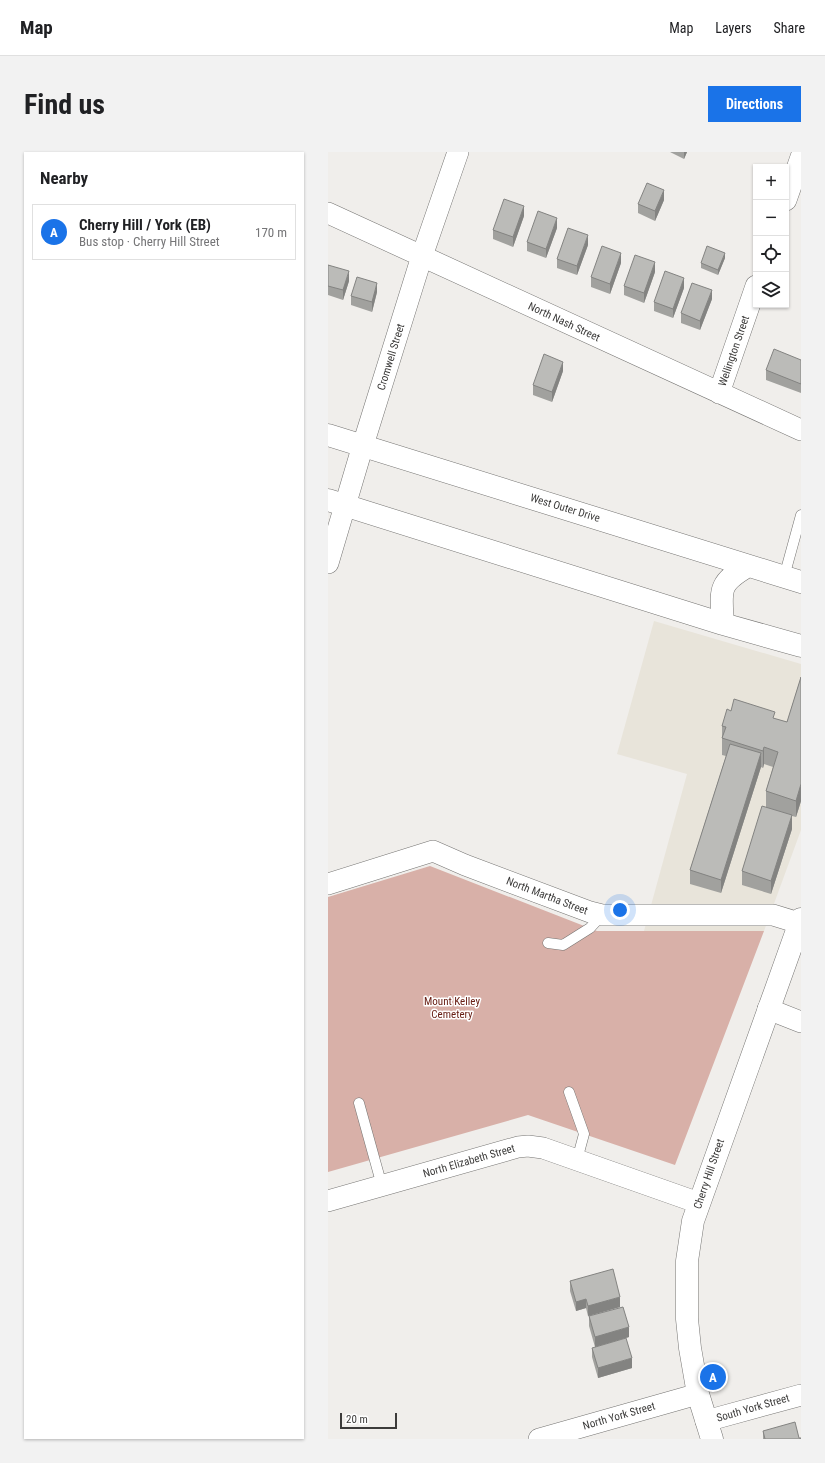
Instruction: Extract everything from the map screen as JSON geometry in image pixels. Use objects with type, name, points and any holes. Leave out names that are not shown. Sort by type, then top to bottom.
[{"type":"main road","name":"West Outer Drive","points":[[328,435],[792,580]]},
{"type":"main road","points":[[337,502],[723,624],[801,646]]},
{"type":"main road","points":[[723,624],[721,593],[724,586],[732,575],[748,566]]},
{"type":"main road","name":"Cherry Hill Street","points":[[709,1430],[698,1394],[690,1348],[687,1319],[687,1261],[693,1220],[800,921]]},
{"type":"street","name":"Cromwell Street","points":[[328,563],[337,502],[363,446],[422,256],[458,152]]},
{"type":"street","points":[[789,191],[801,157]]},
{"type":"street","name":"North Nash Street","points":[[328,213],[801,430]]},
{"type":"street","name":"Wellington Street","points":[[719,393],[753,295]]},
{"type":"street","name":"North Martha Street","points":[[328,884],[433,851],[465,865],[590,912],[602,915],[773,915],[800,921]]},
{"type":"street","points":[[768,1009],[801,1022]]},
{"type":"street","name":"North Elizabeth Street","points":[[328,1201],[518,1147],[528,1146],[543,1148],[699,1203]]},
{"type":"street","name":"North York Street","points":[[539,1439],[698,1394]]},
{"type":"street","name":"South York Street","points":[[709,1430],[801,1395]]},
{"type":"lane","points":[[792,580],[801,515]]},
{"type":"lane","points":[[548,943],[563,945],[590,928],[602,915]]},
{"type":"lane","points":[[569,1092],[584,1134],[577,1160]]},
{"type":"lane","points":[[359,1103],[382,1186]]},
{"type":"shaded area","points":[[654,621],[801,664],[801,830],[764,931],[644,931],[687,774],[617,754]]},
{"type":"green space","name":"Mount Kelley Cemetery","points":[[430,866],[597,931],[764,931],[675,1165],[528,1115],[328,1172],[328,897]]},
{"type":"building","points":[[647,183],[664,190],[655,211],[638,204]]},
{"type":"building","points":[[504,199],[524,206],[513,237],[493,230]]},
{"type":"building","points":[[538,211],[557,218],[546,249],[527,242]]},
{"type":"building","points":[[568,228],[588,235],[577,266],[557,259]]},
{"type":"building","points":[[602,246],[621,253],[610,284],[591,277]]},
{"type":"building","points":[[707,246],[725,253],[718,270],[701,263]]},
{"type":"building","points":[[635,255],[655,262],[644,293],[624,286]]},
{"type":"building","points":[[328,265],[349,271],[343,290],[328,286]]},
{"type":"building","points":[[665,271],[684,278],[673,309],[654,302]]},
{"type":"building","points":[[357,277],[377,283],[372,302],[351,296]]},
{"type":"building","points":[[692,283],[712,290],[700,321],[681,313]]},
{"type":"building","points":[[774,349],[801,360],[801,384],[766,370]]},
{"type":"building","points":[[544,354],[563,362],[552,392],[533,385]]},
{"type":"building","points":[[801,677],[801,784],[796,801],[766,791],[778,752],[764,747],[763,751],[722,738],[726,727],[722,726],[727,709],[731,711],[734,699],[775,712],[773,718],[787,722]]},
{"type":"building","points":[[730,744],[761,753],[721,880],[690,870]]},
{"type":"building","points":[[762,806],[792,815],[771,881],[742,871]]},
{"type":"building","points":[[613,1269],[620,1297],[588,1306],[586,1299],[576,1302],[570,1281]]},
{"type":"building","points":[[623,1307],[629,1327],[595,1337],[589,1316]]},
{"type":"building","points":[[626,1338],[632,1358],[598,1368],[592,1348]]},
{"type":"building","points":[[795,1422],[799,1438],[801,1439],[765,1439],[763,1431]]},
{"type":"place","name":"Cherry Hill / York (EB)","points":[[713,1377]]}]
